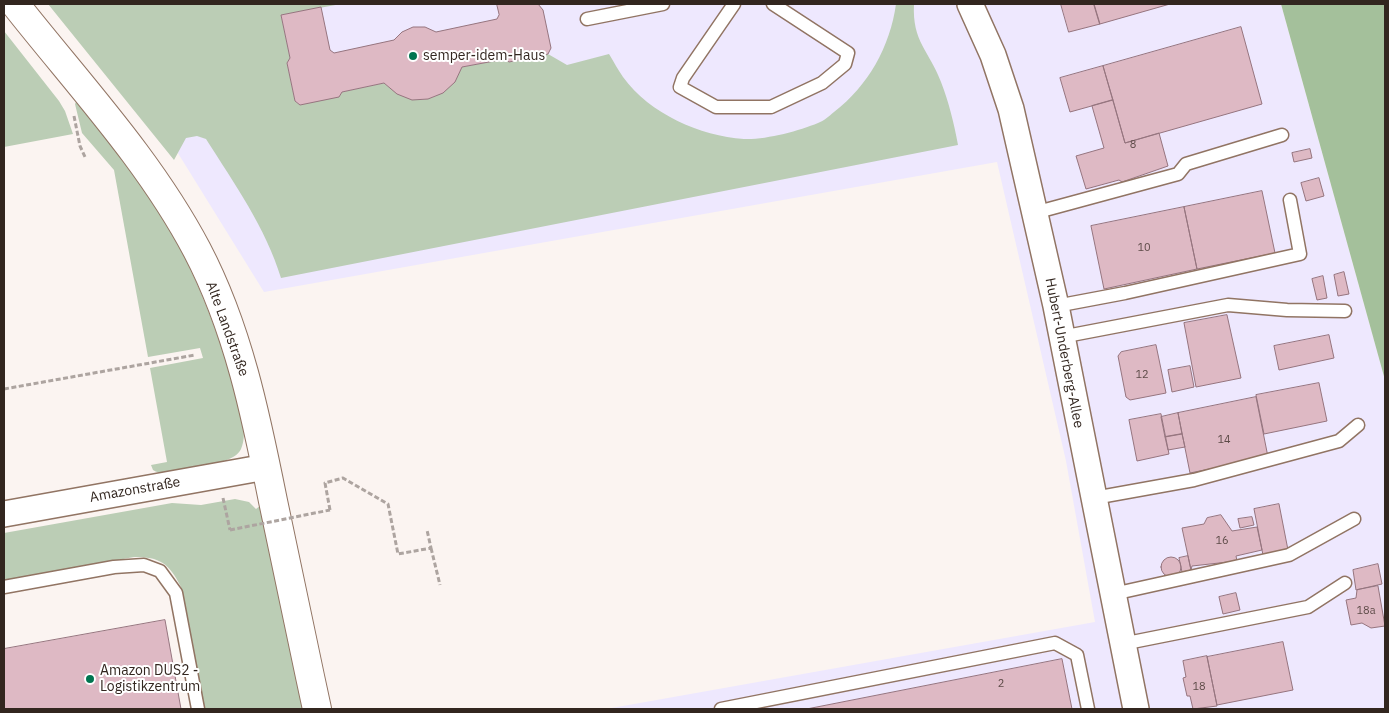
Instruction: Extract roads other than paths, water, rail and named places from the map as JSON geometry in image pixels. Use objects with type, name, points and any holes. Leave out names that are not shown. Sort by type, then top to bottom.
[{"type":"street","name":"Alte Landstraße","points":[[15,4],[142,163],[170,203],[198,252],[228,321],[240,359],[266,467],[317,709]]},
{"type":"street","name":"Hubert-Underberg-Allee","points":[[970,4],[993,55],[1011,109],[1056,306],[1136,709]]},
{"type":"street","name":"Amazonstraße","points":[[4,514],[266,467]]},
{"type":"lane","points":[[587,18],[663,4]]},
{"type":"lane","points":[[734,4],[683,78],[680,87],[716,107],[771,107],[822,83],[845,64],[848,53],[773,4]]},
{"type":"lane","points":[[1034,213],[1178,174],[1186,164],[1282,135]]},
{"type":"lane","points":[[1056,306],[1125,293],[1300,254],[1290,200]]},
{"type":"lane","points":[[1061,337],[1228,305],[1286,310],[1345,311]]},
{"type":"lane","points":[[1094,498],[1194,480],[1340,441],[1358,425]]},
{"type":"lane","points":[[1113,594],[1289,556],[1354,519]]},
{"type":"lane","points":[[4,587],[114,567],[144,565],[160,571],[176,593],[198,709]]},
{"type":"lane","points":[[1122,644],[1308,607],[1345,582]]},
{"type":"lane","points":[[721,709],[1054,643],[1077,655],[1088,709]]},
{"type":"place","name":"semper-idem-Haus","points":[[413,56]]},
{"type":"place","name":"Amazon DUS2 - Logistikzentrum","points":[[90,679]]}]
